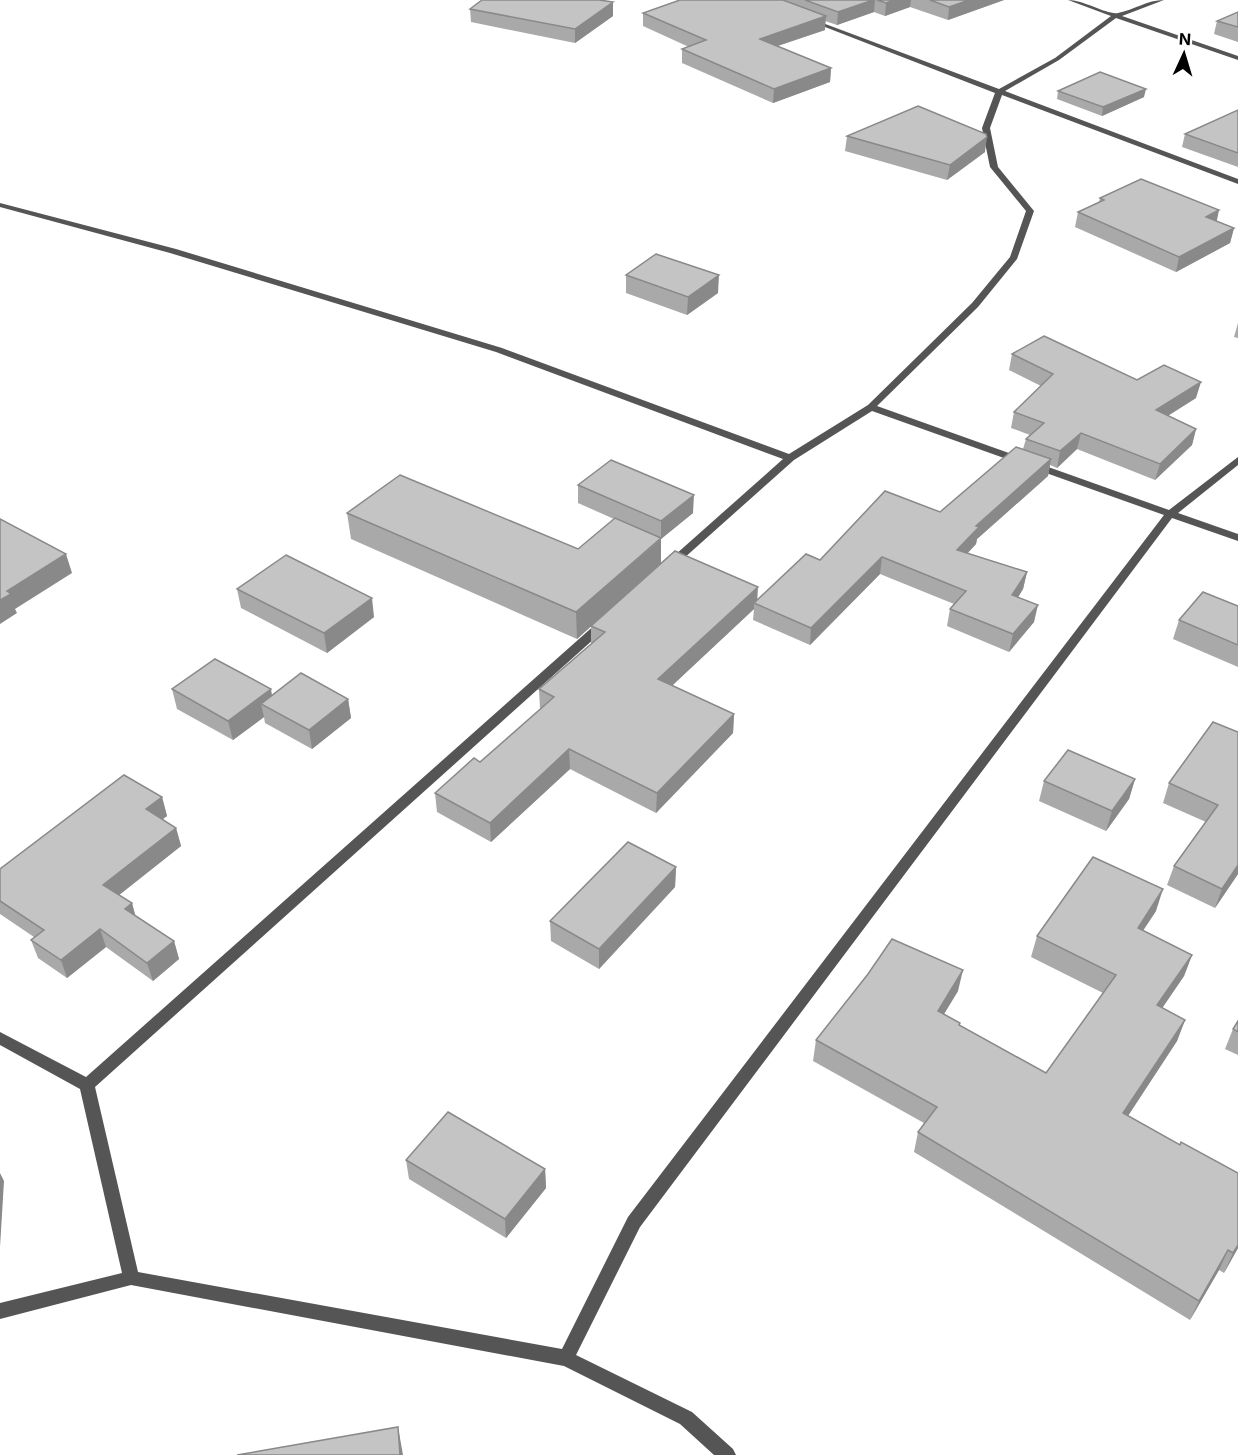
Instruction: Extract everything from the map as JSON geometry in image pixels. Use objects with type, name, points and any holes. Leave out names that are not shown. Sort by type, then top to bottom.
[{"type":"street","points":[[1071,0],[1238,58]]},
{"type":"street","points":[[665,569],[790,458],[871,407],[975,305],[1014,257],[1030,211],[994,167],[986,128],[999,92],[1057,59],[1115,16],[1161,0]]},
{"type":"street","points":[[798,15],[1238,182]]},
{"type":"street","points":[[0,205],[173,251],[500,350],[790,458]]},
{"type":"street","points":[[871,407],[1238,538]]},
{"type":"street","points":[[567,1358],[634,1222],[1170,514],[1238,460]]},
{"type":"street","points":[[87,1085],[612,617]]},
{"type":"street","points":[[0,1038],[87,1085],[131,1278]]},
{"type":"street","points":[[0,1311],[131,1278],[567,1358],[686,1418],[727,1455]]},
{"type":"building","points":[[482,0],[613,2],[575,29],[470,9]]},
{"type":"building","points":[[680,0],[783,0],[826,16],[760,39],[831,68],[774,89],[682,49],[706,40],[643,13]]},
{"type":"building","points":[[805,0],[873,0],[838,12]]},
{"type":"building","points":[[877,0],[894,0],[886,3]]},
{"type":"building","points":[[930,0],[969,0],[949,7]]},
{"type":"building","points":[[1238,12],[1238,27],[1217,21]]},
{"type":"building","points":[[1100,72],[1146,89],[1103,107],[1058,91]]},
{"type":"building","points":[[918,106],[986,134],[987,137],[950,165],[847,136]]},
{"type":"building","points":[[1238,110],[1238,153],[1185,134]]},
{"type":"building","points":[[1141,179],[1219,210],[1206,217],[1234,228],[1179,257],[1078,212],[1104,200],[1100,198]]},
{"type":"building","points":[[656,254],[719,275],[688,297],[626,275]]},
{"type":"building","points":[[1044,336],[1137,380],[1164,365],[1201,382],[1156,410],[1196,429],[1160,464],[1081,433],[1060,451],[1026,439],[1044,423],[1014,412],[1053,374],[1012,354]]},
{"type":"building","points":[[1016,447],[1051,459],[976,526],[979,527],[957,550],[1027,572],[1012,595],[1038,605],[1013,634],[950,609],[966,591],[882,557],[811,628],[754,603],[806,554],[820,560],[885,491],[940,512]]},
{"type":"building","points":[[611,460],[694,495],[661,521],[578,485]]},
{"type":"building","points":[[400,475],[578,549],[615,518],[661,538],[576,612],[347,513]]},
{"type":"building","points":[[0,519],[66,554],[7,591],[11,594],[0,600]]},
{"type":"building","points":[[675,551],[758,587],[658,679],[734,714],[657,793],[569,749],[490,823],[435,793],[474,758],[480,762],[554,697],[539,689],[605,632],[591,626]]},
{"type":"building","points":[[286,555],[372,598],[324,633],[237,589]]},
{"type":"building","points":[[1203,592],[1238,606],[1238,645],[1179,620]]},
{"type":"building","points":[[215,659],[271,689],[228,721],[172,689]]},
{"type":"building","points":[[301,673],[348,699],[309,730],[261,704]]},
{"type":"building","points":[[1213,722],[1238,732],[1238,865],[1222,889],[1174,866],[1218,805],[1169,783]]},
{"type":"building","points":[[1068,750],[1135,779],[1112,811],[1044,781]]},
{"type":"building","points":[[124,775],[162,797],[146,809],[176,828],[103,885],[132,903],[125,909],[174,941],[147,963],[100,929],[61,960],[31,940],[44,930],[0,901],[0,869]]},
{"type":"building","points":[[628,842],[676,867],[599,949],[550,921]]},
{"type":"building","points":[[1093,857],[1163,889],[1138,928],[1192,955],[1157,1005],[1185,1020],[1123,1113],[1180,1145],[1181,1142],[1238,1173],[1238,1245],[1233,1253],[1228,1250],[1199,1301],[918,1132],[937,1107],[816,1040],[868,974],[892,939],[963,970],[938,1011],[1046,1073],[1116,975],[1037,936]]},
{"type":"building","points":[[1238,1021],[1238,1032],[1233,1029]]},
{"type":"building","points":[[448,1112],[545,1169],[505,1219],[406,1160]]},
{"type":"building","points":[[398,1427],[400,1455],[237,1455]]}]
